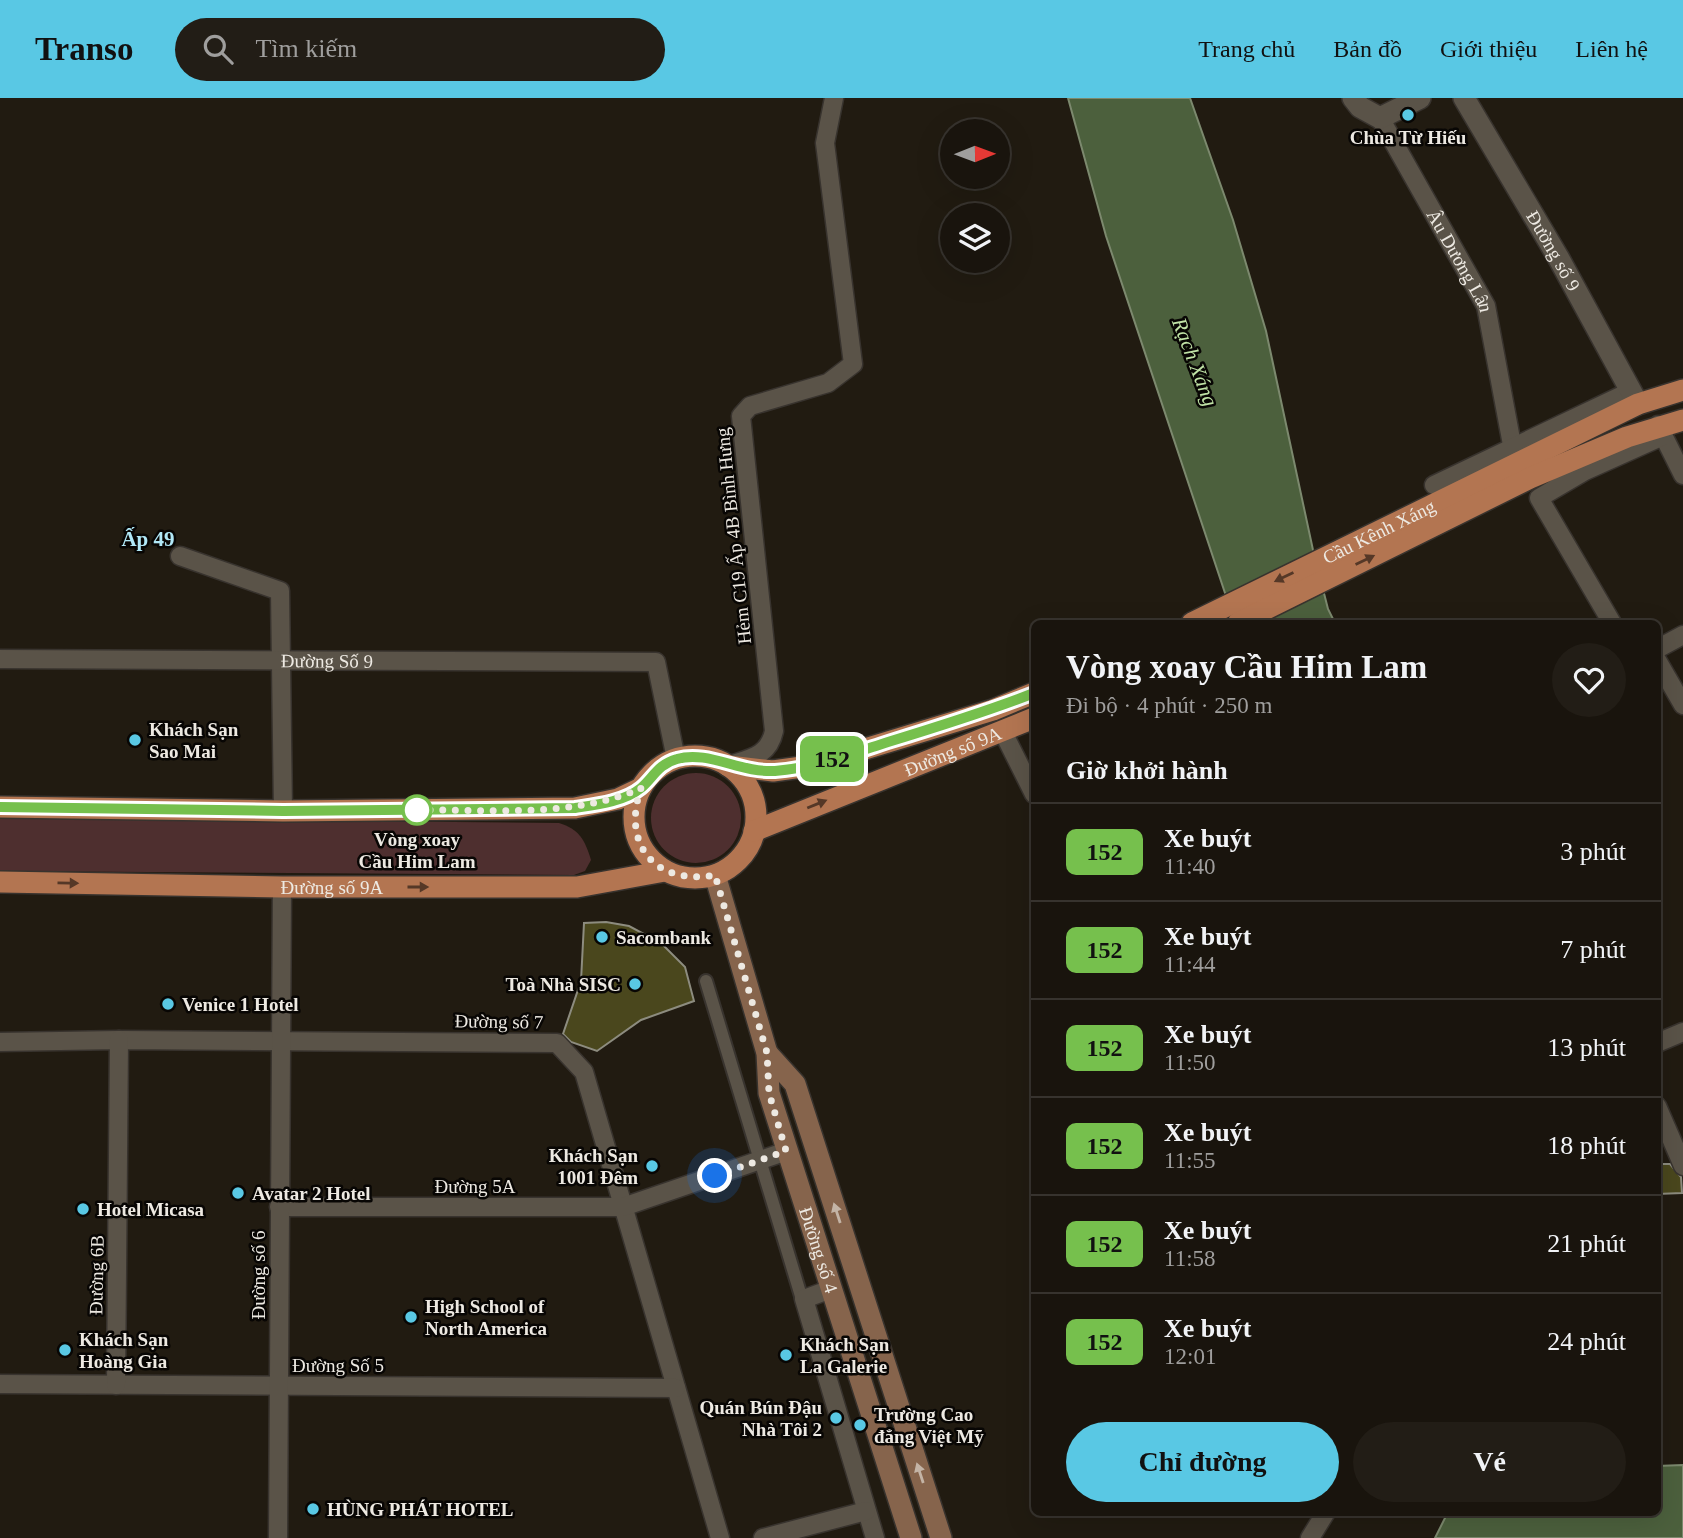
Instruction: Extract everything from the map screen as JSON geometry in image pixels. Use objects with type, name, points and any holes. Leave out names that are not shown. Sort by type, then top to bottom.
[{"type":"main road","points":[[1569,449],[1634,397],[1683,390]]},
{"type":"main road","points":[[1569,449],[1660,431],[1683,420]]},
{"type":"main road","name":"Cầu Kênh Xáng","points":[[1198,620],[1569,449]]},
{"type":"main road","name":"Cầu Kênh Xáng","points":[[1244,620],[1569,449]]},
{"type":"main road","name":"Đường số 9A","points":[[729,766],[772,771],[809,766],[993,710],[1031,694]]},
{"type":"main road","name":"Đường số 9A","points":[[754,831],[1031,719]]},
{"type":"main road","points":[[703,757],[729,766],[742,779],[751,795],[755,813],[754,831],[747,849],[734,865],[715,875],[695,879],[665,871],[650,859],[639,844],[634,825],[635,806],[641,788],[655,771],[676,759],[703,757]]},
{"type":"main road","points":[[0,807],[283,811],[575,808],[618,799],[641,788]]},
{"type":"main road","name":"Đường số 9A","points":[[0,882],[282,887],[577,887],[665,871]]},
{"type":"main road","name":"Đường số 4","points":[[715,875],[767,1053],[769,1093],[831,1289]]},
{"type":"main road","name":"Đường số 4","points":[[767,1053],[795,1084],[941,1538]]},
{"type":"main road","points":[[831,1289],[912,1538]]},
{"type":"street","name":"Hẻm C19 Ấp 4B Bình Hưng","points":[[729,766],[761,755],[771,746],[775,731],[741,416],[750,406],[828,383],[853,364],[825,142],[834,98]]},
{"type":"street","name":"Âu Dương Lân","points":[[1353,98],[1360,107],[1380,118],[1486,306],[1513,450]]},
{"type":"street","points":[[1380,118],[1420,98]]},
{"type":"street","name":"Đường số 9","points":[[1464,98],[1558,257],[1634,397]]},
{"type":"street","points":[[1434,485],[1634,397]]},
{"type":"street","points":[[1610,620],[1539,498],[1660,431],[1683,475]]},
{"type":"street","points":[[180,556],[279,591],[283,811]]},
{"type":"street","points":[[1661,647],[1683,635]]},
{"type":"street","name":"Đường Số 9","points":[[0,659],[656,662],[676,759]]},
{"type":"street","points":[[1661,667],[1683,705]]},
{"type":"street","points":[[1003,732],[1031,788]]},
{"type":"street","name":"Đường số 6","points":[[278,1538],[282,887]]},
{"type":"street","points":[[706,981],[875,1538]]},
{"type":"street","points":[[1661,1041],[1683,1032]]},
{"type":"street","name":"Đường 6B","points":[[116,1385],[119,1040]]},
{"type":"street","name":"Đường số 7","points":[[0,1042],[282,1040],[557,1043],[584,1072],[720,1538]]},
{"type":"street","points":[[1661,1115],[1683,1166]]},
{"type":"street","name":"Đường 5A","points":[[279,1207],[624,1207],[786,1151]]},
{"type":"street","name":"Đường số 4","points":[[831,1289],[804,1299],[866,1511]]},
{"type":"street","name":"Đường Số 5","points":[[0,1384],[676,1388]]},
{"type":"street","points":[[763,1538],[866,1511]]},
{"type":"street","points":[[1310,1538],[1324,1516]]},
{"type":"shaded area","points":[[687,773],[705,773],[721,780],[734,793],[741,809],[741,827],[734,843],[721,856],[705,863],[687,863],[671,856],[658,843],[651,827],[651,809],[658,793],[671,780]]},
{"type":"shaded area","points":[[0,818],[559,823],[572,828],[580,836],[591,860],[585,871],[574,875],[0,871]]},
{"type":"water","name":"Rạch Xáng","points":[[1068,98],[1190,98],[1233,220],[1266,331],[1313,550],[1328,609],[1334,620],[1234,620],[1106,236]]},
{"type":"water","points":[[1683,1465],[1683,1538],[1435,1538],[1446,1516],[1661,1516],[1661,1466]]},
{"type":"building","name":"Toà Nhà SISC","points":[[606,922],[629,926],[661,943],[685,967],[694,1001],[641,1020],[597,1051],[571,1042],[563,1034],[581,981],[584,923]]},
{"type":"building","points":[[1661,1164],[1670,1164],[1681,1177],[1682,1193],[1661,1194]]},
{"type":"bus line","name":"152","points":[[0,807],[283,811],[575,808],[618,799],[641,788],[660,766],[676,759],[693,756],[712,758],[729,766],[772,771],[809,766],[993,710],[1031,694]]},
{"type":"place","name":"Chùa Từ Hiếu","points":[[1408,115]]},
{"type":"place","name":"Khách Sạn Sao Mai","points":[[135,740]]},
{"type":"place","name":"Vòng xoay Cầu Him Lam","points":[[417,810]]},
{"type":"place","name":"Sacombank","points":[[602,937]]},
{"type":"place","name":"Toà Nhà SISC","points":[[635,984]]},
{"type":"place","name":"Venice 1 Hotel","points":[[168,1004]]},
{"type":"place","name":"Khách Sạn 1001 Đêm","points":[[652,1166]]},
{"type":"place","name":"Avatar 2 Hotel","points":[[238,1193]]},
{"type":"place","name":"Hotel Micasa","points":[[83,1209]]},
{"type":"place","name":"High School of North America","points":[[411,1317]]},
{"type":"place","name":"Khách Sạn Hoàng Gia","points":[[65,1350]]},
{"type":"place","name":"Khách Sạn La Galerie","points":[[786,1355]]},
{"type":"place","name":"Quán Bún Đậu Nhà Tôi 2","points":[[836,1418]]},
{"type":"place","name":"Trường Cao đẳng Việt Mỹ","points":[[860,1425]]},
{"type":"place","name":"HÙNG PHÁT HOTEL","points":[[313,1509]]},
{"type":"district","name":"Ấp 49","points":[[148,539]]},
{"type":"route","points":[[417,810],[411,810],[575,808],[618,799],[641,788],[635,806],[634,825],[639,844],[650,859],[674,875],[695,879],[715,875],[767,1053],[769,1093],[786,1151],[715,1176]]}]
